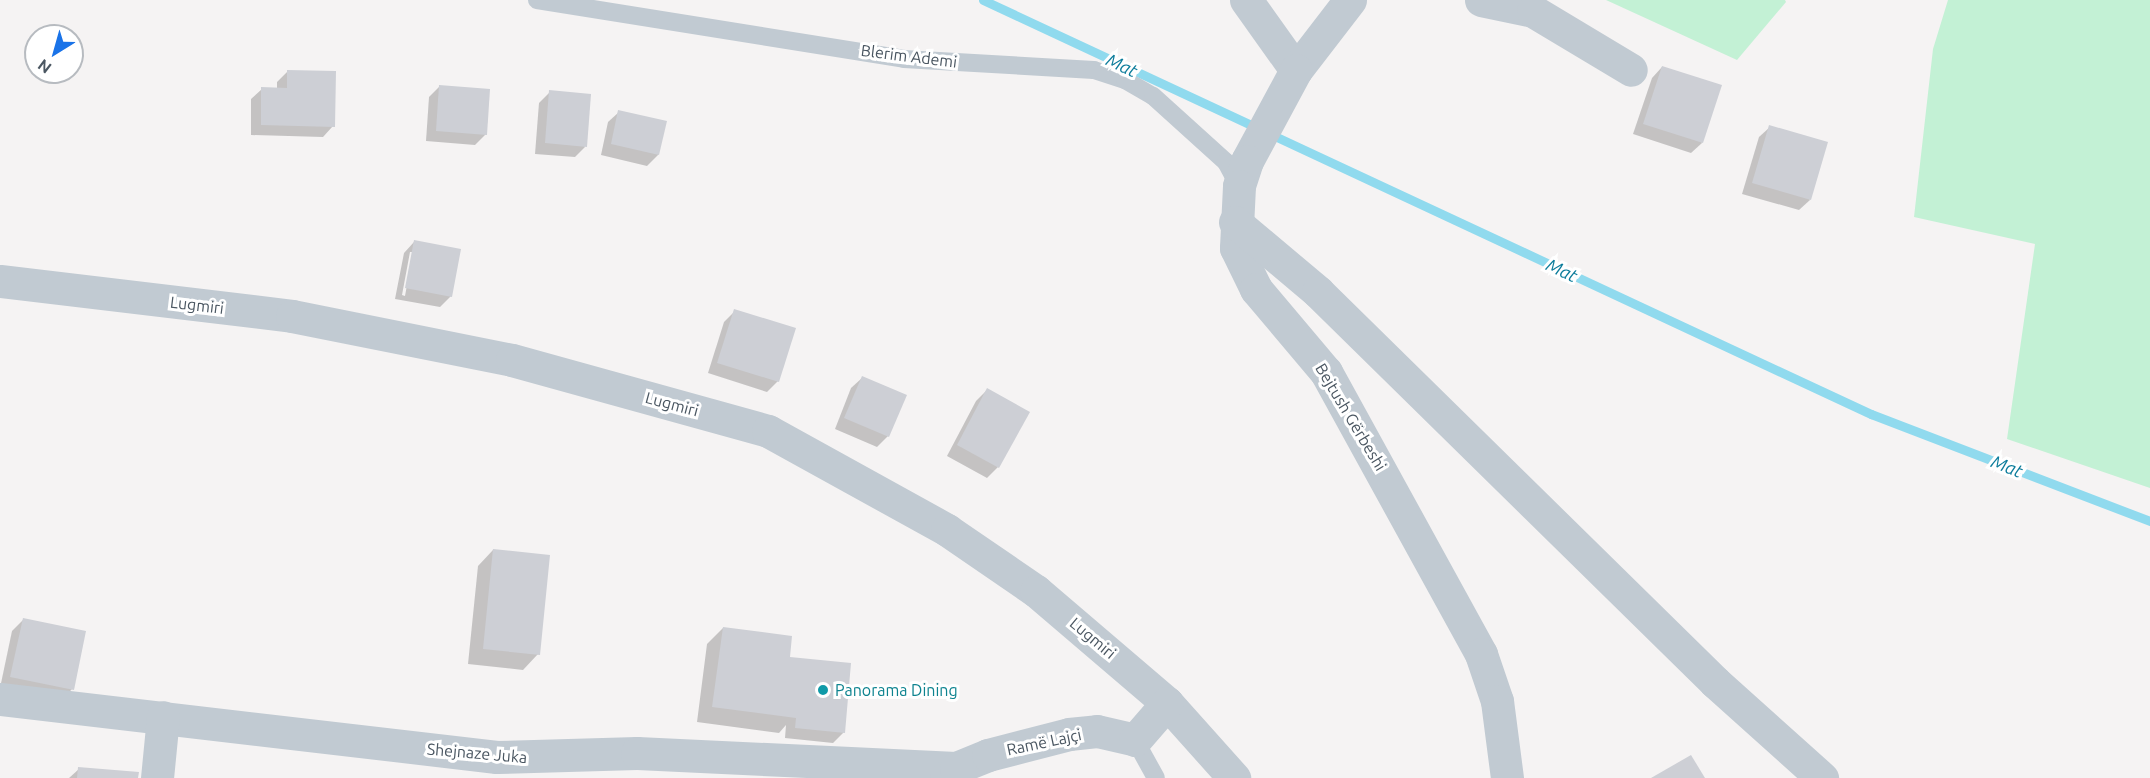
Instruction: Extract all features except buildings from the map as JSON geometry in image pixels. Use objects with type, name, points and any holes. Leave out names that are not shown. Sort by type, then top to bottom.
[{"type":"street","points":[[1246,0],[1296,70]]},
{"type":"street","name":"Bejtush Gërbeshi","points":[[1350,0],[1296,70],[1243,173],[1235,222],[1241,265],[1256,289],[1326,372],[1390,482],[1481,654],[1497,701],[1507,778]]},
{"type":"street","points":[[1481,0],[1533,10],[1631,70]]},
{"type":"street","points":[[1235,222],[1318,292],[1715,682],[1815,776]]},
{"type":"street","name":"Lugmiri","points":[[0,281],[292,316],[512,360],[768,431],[957,537],[1036,591],[1167,703],[1234,778]]},
{"type":"street","name":"Shejnaze Juka","points":[[0,699],[496,757],[637,753],[951,773]]},
{"type":"street","points":[[1135,740],[1167,703]]},
{"type":"street","points":[[157,778],[163,717]]},
{"type":"street","name":"Ramë Lajçi","points":[[951,773],[1022,744],[1069,734],[1097,731],[1135,740]]},
{"type":"lane","name":"Blerim Ademi","points":[[537,0],[904,59],[1094,70],[1125,80],[1153,96],[1226,162],[1243,173]]},
{"type":"lane","points":[[1135,740],[1156,778]]},
{"type":"green space","points":[[1606,0],[1785,0],[1786,2],[1737,60]]},
{"type":"green space","points":[[1948,0],[2150,0],[2150,488],[2007,439],[2035,244],[1914,217],[1933,49]]},
{"type":"waterway","name":"Mat","points":[[983,0],[1871,414],[2150,521]]},
{"type":"place","name":"Panorama Dining","points":[[823,690]]}]
